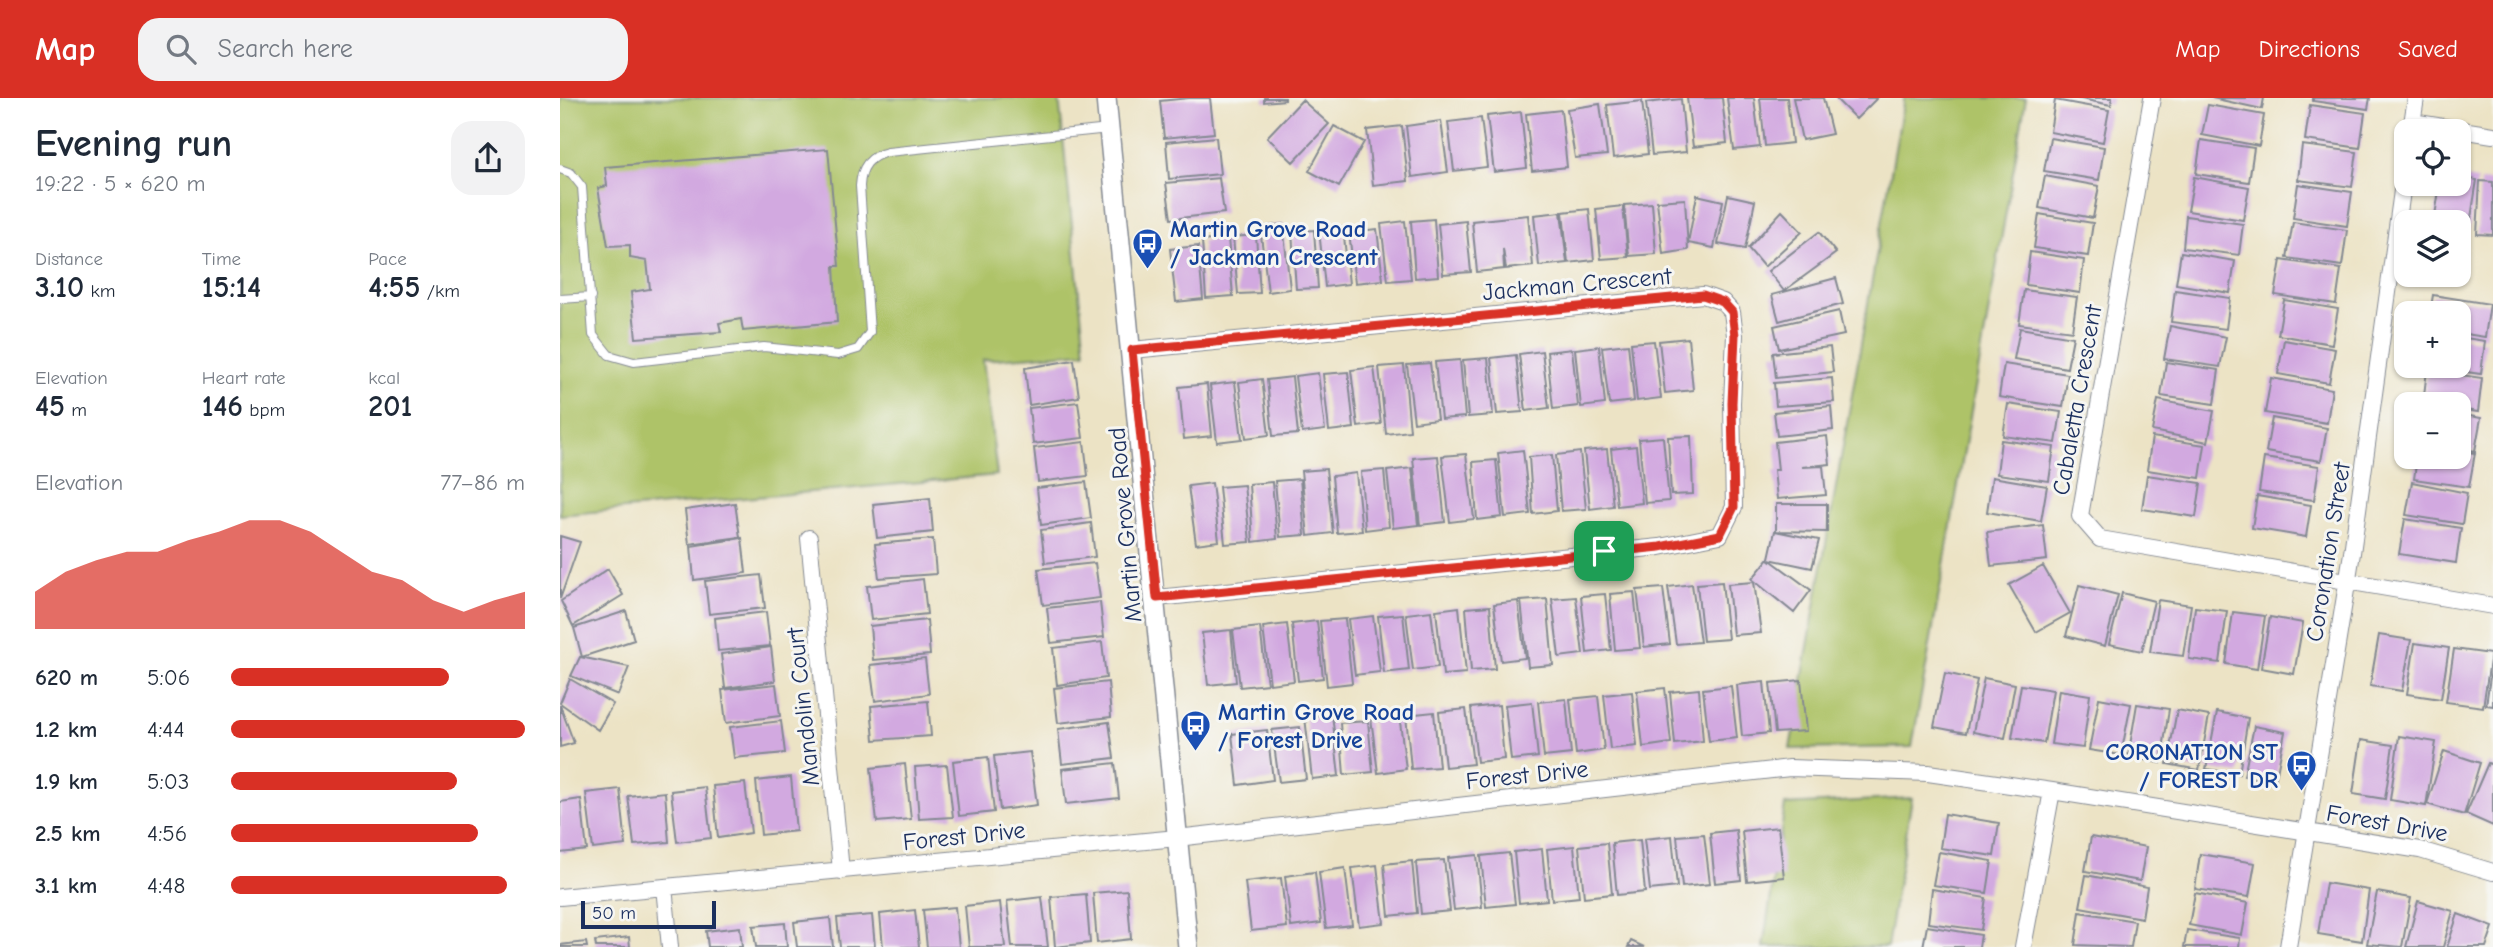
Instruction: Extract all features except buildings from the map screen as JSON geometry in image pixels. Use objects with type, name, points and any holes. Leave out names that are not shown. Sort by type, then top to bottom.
[{"type":"street","name":"Martin Grove Road","points":[[1107,98],[1157,598],[1188,947]]},
{"type":"street","name":"Cabaletta Crescent","points":[[2152,98],[2080,516],[2100,539],[2347,583]]},
{"type":"street","points":[[2412,119],[2416,98]]},
{"type":"street","points":[[2471,133],[2493,135]]},
{"type":"street","name":"Coronation Street","points":[[2288,947],[2347,583],[2401,196]]},
{"type":"street","name":"Jackman Crescent","points":[[1132,350],[1703,295],[1723,302],[1732,312],[1735,335],[1732,403],[1734,507],[1720,535],[1660,547],[1157,598]]},
{"type":"street","name":"Mandolin Court","points":[[809,538],[841,871]]},
{"type":"street","points":[[2347,583],[2493,606]]},
{"type":"street","name":"Forest Drive","points":[[560,897],[1177,838],[1790,768],[1928,773],[2052,791],[2442,855],[2493,872]]},
{"type":"street","points":[[2024,947],[2052,791]]},
{"type":"street","points":[[664,887],[670,947]]},
{"type":"lane","points":[[560,169],[571,173],[582,187],[593,335],[600,346],[621,361],[634,362],[764,347],[848,353],[865,341],[871,322],[860,186],[864,167],[870,159],[888,152],[1109,129]]},
{"type":"lane","points":[[560,299],[591,297]]},
{"type":"green space","points":[[560,98],[1059,98],[1085,352],[983,360],[997,475],[560,515]]},
{"type":"green space","points":[[1904,98],[2026,98],[1912,747],[1790,749]]},
{"type":"green space","points":[[1912,798],[1887,947],[1763,947],[1785,805]]},
{"type":"place","name":"Martin Grove Road / Jackman Crescent","points":[[1147,270]]},
{"type":"place","name":"Martin Grove Road / Forest Drive","points":[[1195,753]]},
{"type":"place","name":"CORONATION ST / FOREST DR","points":[[2301,793]]},
{"type":"route","points":[[1703,295],[1723,302],[1732,312],[1735,335],[1732,403],[1734,507],[1728,525],[1720,535],[1660,547],[1604,551],[1157,598],[1132,350],[1162,345],[1703,295]]}]
